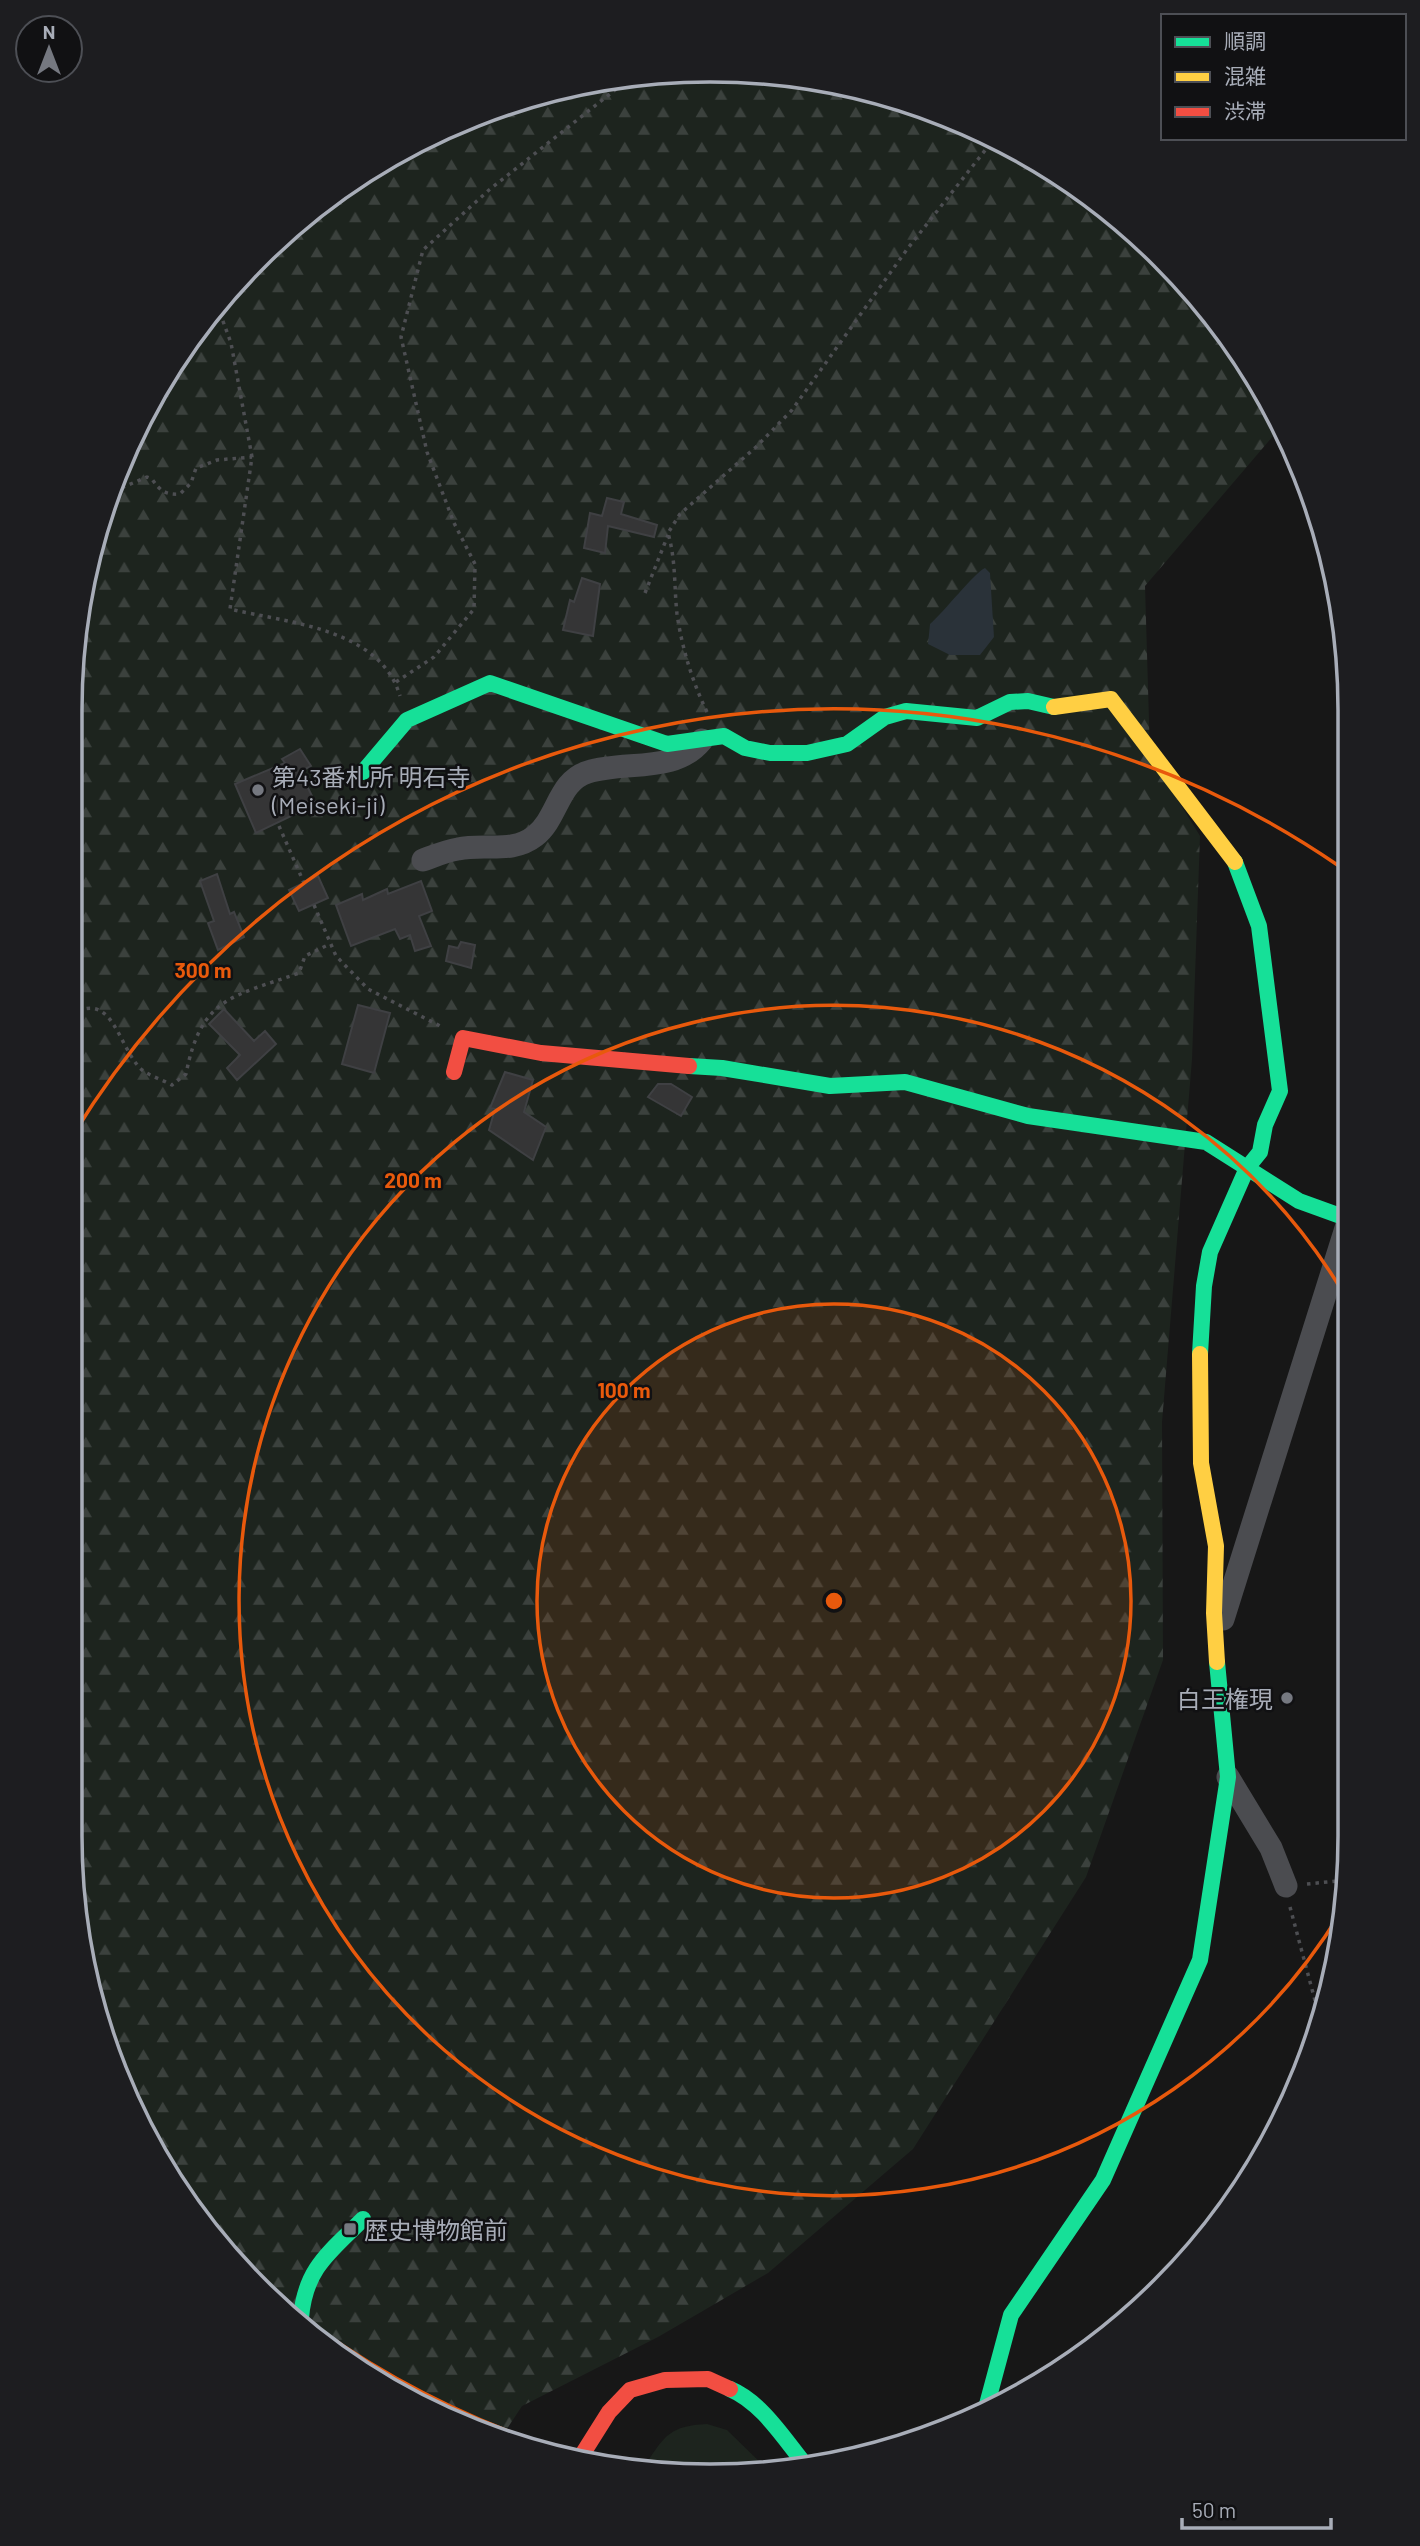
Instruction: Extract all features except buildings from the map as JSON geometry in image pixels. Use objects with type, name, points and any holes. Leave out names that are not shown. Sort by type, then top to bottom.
[{"type":"street","points":[[363,772],[407,720],[491,683],[587,719],[667,744],[713,738],[770,753],[807,752],[847,744],[885,717],[906,711],[977,718],[1010,702],[1028,701],[1061,708],[1111,699],[1237,865],[1259,926],[1280,1091],[1265,1125],[1260,1152],[1247,1168],[1210,1252],[1204,1286],[1199,1372],[1200,1463],[1216,1546],[1219,1696],[1228,1777],[1200,1960],[1103,2180],[1011,2315],[988,2399]]},
{"type":"street","points":[[423,860],[459,848],[515,847],[535,836],[549,821],[570,780],[588,772],[677,760],[691,754],[713,738]]},
{"type":"street","points":[[454,1072],[463,1038],[541,1053],[722,1068],[830,1086],[905,1082],[1027,1116],[1206,1142],[1299,1201],[1338,1215]]},
{"type":"street","points":[[1217,1638],[1338,1251]]},
{"type":"street","points":[[1228,1777],[1271,1848],[1286,1886]]},
{"type":"street","points":[[301,2312],[303,2292],[318,2264],[363,2219]]},
{"type":"street","points":[[584,2451],[609,2412],[630,2390],[665,2380],[708,2379],[741,2394],[799,2457]]},
{"type":"path","points":[[396,682],[434,657],[474,609],[475,564],[454,523],[427,452],[401,337],[423,250],[489,190],[614,90]]},
{"type":"path","points":[[645,593],[668,533],[680,514],[756,447],[792,410],[908,248],[988,147]]},
{"type":"path","points":[[221,317],[231,343],[251,457],[230,609],[343,635],[373,656],[396,682],[407,720]]},
{"type":"path","points":[[124,487],[147,477],[152,479],[159,490],[169,495],[180,494],[191,483],[196,468],[217,460],[251,457]]},
{"type":"path","points":[[668,533],[676,561],[677,613],[691,680],[708,714],[713,738]]},
{"type":"path","points":[[279,826],[304,883]]},
{"type":"path","points":[[314,905],[336,956],[368,989],[463,1038]]},
{"type":"path","points":[[82,1008],[99,1009],[112,1022],[125,1048],[143,1070],[172,1085],[187,1074],[193,1041],[211,1013],[233,996],[299,973],[305,957],[330,944]]},
{"type":"path","points":[[1315,2001],[1286,1886],[1336,1881]]},
{"type":"green space","points":[[710,82],[792,88],[872,104],[950,130],[1024,166],[1059,188],[1124,238],[1182,296],[1232,361],[1274,435],[1145,586],[1150,755],[1200,836],[1192,1059],[1162,1422],[1163,1660],[1086,1877],[913,2149],[768,2273],[658,2337],[522,2406],[507,2429],[432,2399],[361,2358],[296,2308],[266,2280],[212,2218],[166,2150],[130,2076],[116,2038],[94,1958],[82,1836],[82,710],[88,628],[94,588],[116,508],[130,470],[166,396],[188,361],[238,296],[296,238],[328,212],[396,166],[432,147],[470,130],[548,104],[588,94],[669,84]]},
{"type":"green space","points":[[707,2424],[727,2430],[759,2461],[710,2464],[649,2460],[670,2434],[695,2425]]},
{"type":"shaded area","points":[[985,568],[990,573],[994,637],[980,655],[950,655],[928,644],[930,624]]},
{"type":"traffic: fast","points":[[363,772],[407,720],[490,683],[667,744],[724,736],[745,748],[770,753],[807,753],[847,744],[885,717],[906,711],[977,718],[1010,702],[1028,701],[1054,707]]},
{"type":"traffic: fast","points":[[1200,1354],[1204,1286],[1210,1252],[1247,1168],[1260,1152],[1265,1125],[1280,1091],[1259,926],[1235,862]]},
{"type":"traffic: fast","points":[[689,1066],[722,1068],[830,1086],[905,1082],[1028,1116],[1206,1142],[1299,1201],[1338,1215]]},
{"type":"traffic: fast","points":[[988,2399],[1011,2315],[1103,2180],[1200,1960],[1228,1777],[1217,1662]]},
{"type":"traffic: fast","points":[[302,2313],[308,2286],[321,2262],[363,2219]]},
{"type":"traffic: fast","points":[[730,2389],[762,2411],[799,2457]]},
{"type":"traffic: slow","points":[[1054,707],[1111,699],[1235,862]]},
{"type":"traffic: slow","points":[[1200,1354],[1201,1463],[1216,1546],[1214,1613],[1217,1662]]},
{"type":"traffic: jam","points":[[454,1072],[463,1038],[541,1053],[689,1066]]},
{"type":"traffic: jam","points":[[584,2451],[609,2412],[630,2390],[665,2380],[708,2379],[730,2389]]},
{"type":"place","name":"第43番札所 明石寺 (Meiseki-ji)","points":[[258,790]]},
{"type":"place","name":"白王権現","points":[[1287,1698]]},
{"type":"place","name":"歴史博物館前","points":[[350,2229]]}]
